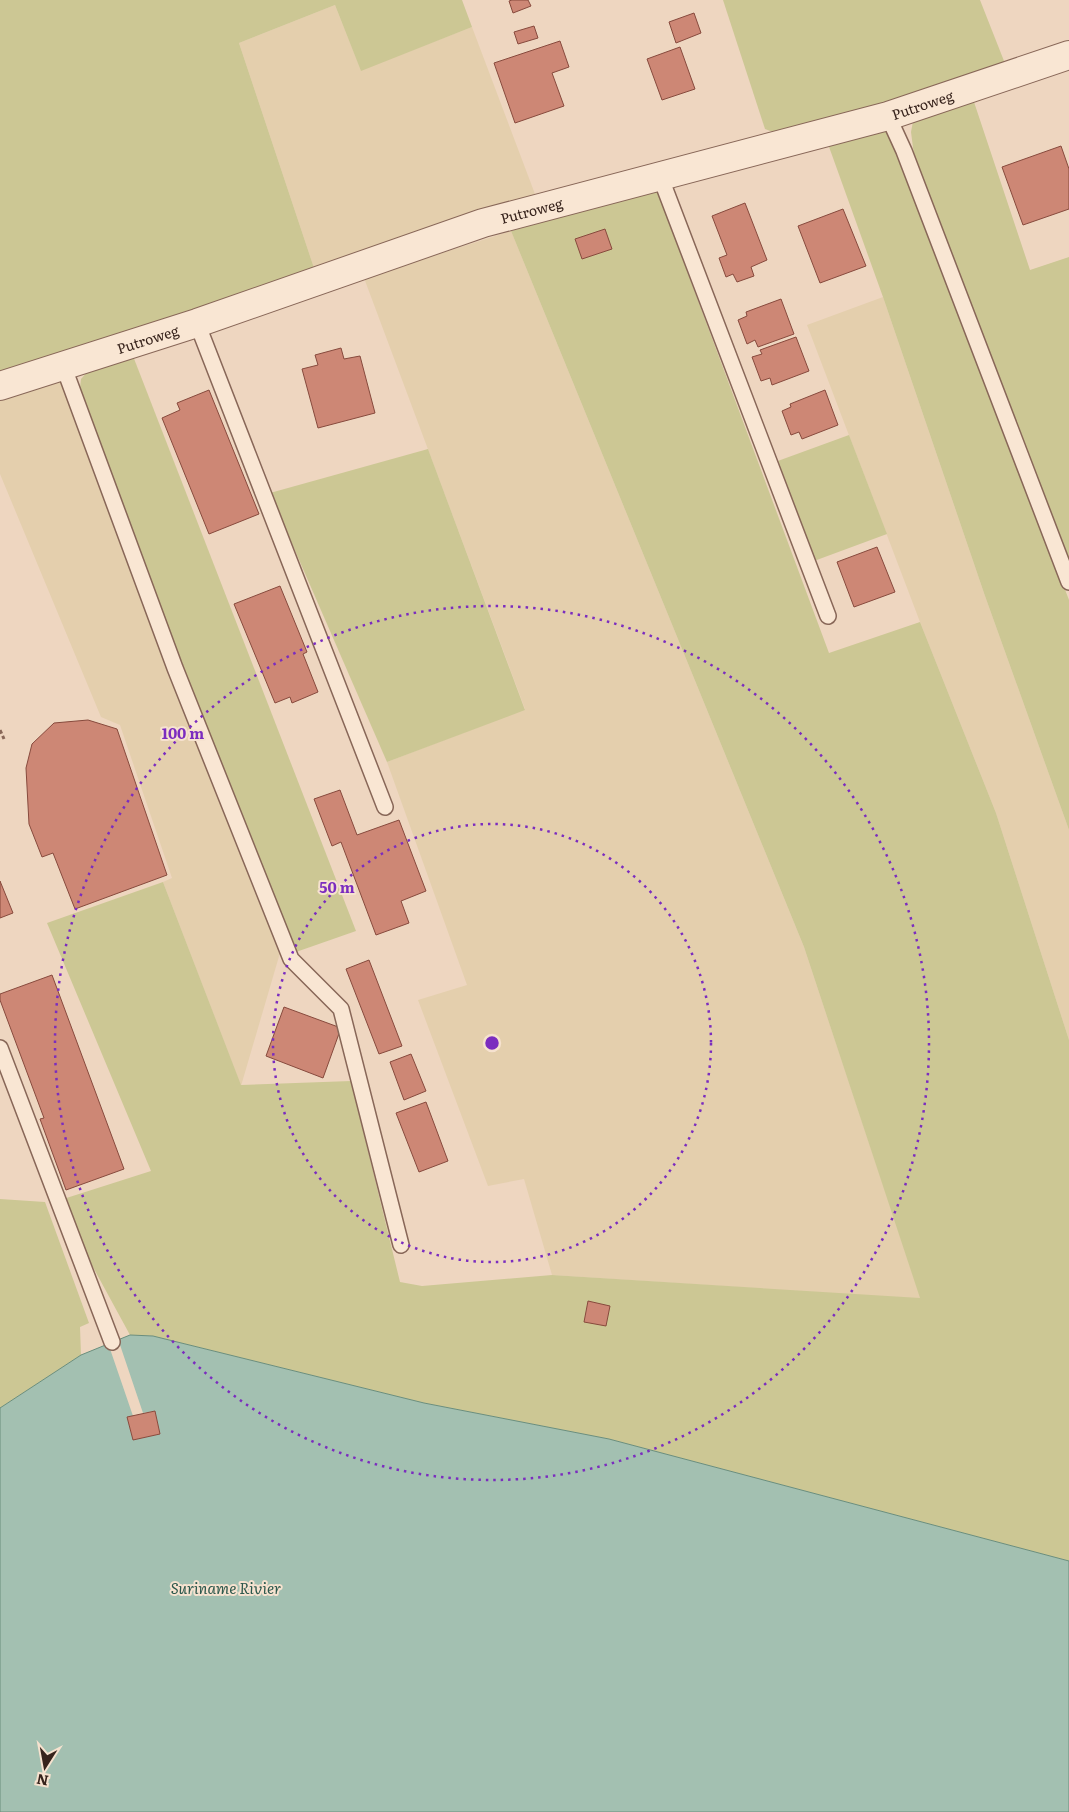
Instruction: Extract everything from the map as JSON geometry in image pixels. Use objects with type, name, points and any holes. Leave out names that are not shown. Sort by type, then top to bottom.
[{"type":"street","name":"Putroweg","points":[[0,386],[197,322],[482,223],[888,116],[1069,56]]},
{"type":"lane","points":[[888,116],[904,151],[1069,582]]},
{"type":"lane","points":[[660,176],[828,616]]},
{"type":"lane","points":[[197,322],[385,807]]},
{"type":"lane","points":[[63,365],[175,668],[291,959],[341,1009],[401,1245]]},
{"type":"lane","points":[[0,1048],[112,1342]]},
{"type":"path","points":[[0,730],[4,739]]},
{"type":"shaded area","points":[[0,0],[462,0],[472,27],[361,71],[335,5],[239,43],[316,274],[0,380]]},
{"type":"shaded area","points":[[723,0],[980,0],[1006,66],[900,102],[778,134],[765,129]]},
{"type":"shaded area","points":[[335,5],[361,70],[472,27],[538,202],[316,274],[239,43]]},
{"type":"shaded area","points":[[973,99],[1030,270],[1069,257],[1069,558],[915,163],[911,132],[914,116]]},
{"type":"shaded area","points":[[889,130],[1069,600],[1069,830],[985,596],[883,297],[828,144]]},
{"type":"shaded area","points":[[657,190],[829,653],[920,622],[996,813],[1069,1040],[1069,1561],[609,1439],[424,1403],[153,1336],[130,1335],[57,1201],[151,1171],[47,923],[163,882],[241,1085],[351,1081],[400,1282],[422,1286],[552,1275],[920,1298],[804,947],[511,231]]},
{"type":"shaded area","points":[[511,231],[804,947],[921,1299],[552,1275],[524,1179],[488,1186],[418,1000],[467,985],[387,762],[525,709],[364,278]]},
{"type":"shaded area","points":[[883,297],[985,596],[1069,830],[1069,1040],[996,813],[920,622],[807,325]]},
{"type":"shaded area","points":[[133,356],[356,931],[296,952],[181,668],[82,402],[81,379],[88,371]]},
{"type":"shaded area","points":[[60,375],[280,953],[241,1086],[163,882],[172,878],[120,725],[101,717],[0,474],[0,394]]},
{"type":"shaded area","points":[[849,435],[887,534],[814,561],[775,462]]},
{"type":"shaded area","points":[[428,449],[525,710],[387,762],[270,493]]},
{"type":"shaded area","points":[[0,1199],[45,1202],[89,1323],[80,1327],[81,1355],[0,1408]]},
{"type":"water","name":"Suriname Rivier","points":[[130,1335],[153,1336],[424,1403],[609,1439],[1069,1561],[1069,1812],[0,1812],[0,1408],[81,1355]]},
{"type":"pier","points":[[118,1339],[143,1413],[155,1411],[160,1434],[133,1440],[127,1417],[133,1416],[108,1343]]},
{"type":"building","points":[[528,0],[531,6],[513,13],[509,1]]},
{"type":"building","points":[[694,13],[701,33],[676,43],[669,22]]},
{"type":"building","points":[[534,26],[538,38],[518,44],[514,32]]},
{"type":"building","points":[[560,41],[569,67],[552,73],[564,106],[515,123],[494,63]]},
{"type":"building","points":[[680,47],[695,89],[662,100],[647,59]]},
{"type":"building","points":[[1061,146],[1069,169],[1069,209],[1023,225],[1002,167]]},
{"type":"building","points":[[745,203],[767,260],[751,267],[754,276],[737,282],[733,274],[726,277],[719,258],[727,255],[712,216]]},
{"type":"building","points":[[843,209],[866,266],[820,283],[798,226]]},
{"type":"building","points":[[605,229],[612,249],[582,259],[575,239]]},
{"type":"building","points":[[781,299],[794,334],[758,347],[755,340],[747,344],[738,320],[747,316],[746,312]]},
{"type":"building","points":[[796,337],[809,371],[772,385],[770,378],[761,381],[752,357],[762,354],[760,350]]},
{"type":"building","points":[[341,348],[344,359],[360,356],[375,413],[318,428],[302,369],[318,365],[315,355]]},
{"type":"building","points":[[209,390],[259,514],[209,534],[162,418],[180,410],[177,403]]},
{"type":"building","points":[[825,390],[838,425],[802,439],[799,432],[791,435],[782,411],[791,407],[790,404]]},
{"type":"building","points":[[877,547],[895,592],[854,607],[837,562]]},
{"type":"building","points":[[280,586],[307,652],[303,654],[318,692],[292,703],[290,697],[275,703],[234,604]]},
{"type":"building","points":[[88,720],[117,729],[167,875],[75,909],[53,853],[42,857],[29,824],[26,768],[32,744],[54,723]]},
{"type":"building","points":[[340,790],[357,835],[399,820],[426,891],[401,901],[409,923],[376,935],[341,842],[332,846],[314,799]]},
{"type":"building","points":[[0,881],[13,913],[0,918]]},
{"type":"building","points":[[369,960],[402,1046],[379,1054],[346,969]]},
{"type":"building","points":[[52,975],[124,1169],[66,1190],[40,1119],[44,1118],[0,1000],[0,994]]},
{"type":"building","points":[[284,1007],[341,1028],[323,1078],[266,1056]]},
{"type":"building","points":[[411,1054],[426,1091],[404,1100],[390,1062]]},
{"type":"building","points":[[426,1102],[448,1161],[419,1172],[396,1113]]},
{"type":"building","points":[[588,1301],[610,1306],[606,1326],[584,1322]]},
{"type":"building","points":[[155,1411],[160,1434],[133,1440],[127,1417]]}]
